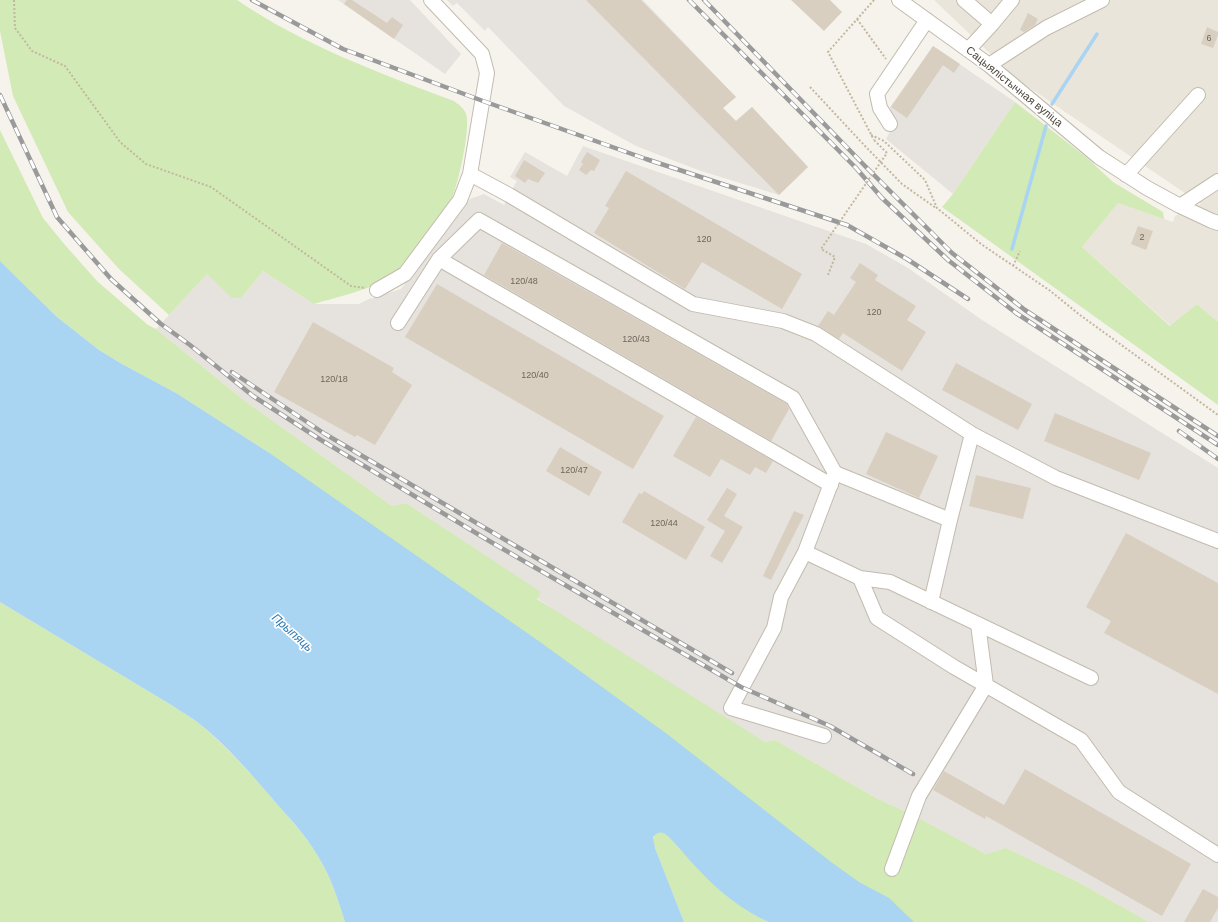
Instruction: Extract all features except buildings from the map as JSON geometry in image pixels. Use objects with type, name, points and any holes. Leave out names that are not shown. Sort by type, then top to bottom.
[{"type":"street","points":[[377,290],[405,274],[460,200],[470,174],[487,73],[482,54],[431,0]]},
{"type":"street","name":"Сацыялістычная вуліца","points":[[899,0],[989,65],[1099,156],[1126,175],[1180,206],[1218,223]]},
{"type":"street","points":[[964,0],[992,24]]},
{"type":"street","points":[[968,50],[1012,0]]},
{"type":"street","points":[[989,65],[1046,28],[1102,0]]},
{"type":"street","points":[[890,124],[880,108],[877,94],[927,20]]},
{"type":"street","points":[[1126,175],[1198,96]]},
{"type":"street","points":[[470,174],[510,195],[693,304],[783,321],[816,334],[972,434],[1056,478],[1218,541]]},
{"type":"street","points":[[1180,206],[1218,181]]},
{"type":"street","points":[[398,323],[439,259],[479,220],[793,398],[833,479],[805,552],[781,597],[774,628],[731,708],[824,736]]},
{"type":"street","points":[[439,259],[833,479],[950,520]]},
{"type":"street","points":[[931,602],[972,434]]},
{"type":"street","points":[[805,552],[860,578],[890,582],[1091,678]]},
{"type":"street","points":[[860,578],[877,618],[954,667],[1081,740],[1119,792],[1218,854]]},
{"type":"street","points":[[892,870],[919,796],[986,685],[978,624]]},
{"type":"path","points":[[14,0],[15,28],[32,51],[65,66],[120,142],[146,164],[211,187],[351,286],[377,290]]},
{"type":"path","points":[[828,275],[835,257],[821,249],[887,153],[871,135],[828,52],[874,0]]},
{"type":"path","points":[[857,19],[894,70]]},
{"type":"path","points":[[810,87],[902,184],[937,208],[981,244],[1050,290],[1080,315],[1218,415]]},
{"type":"path","points":[[871,135],[884,141],[925,180],[937,208]]},
{"type":"path","points":[[1013,266],[1020,251]]},
{"type":"shaded area","points":[[338,0],[410,0],[461,54],[445,74]]},
{"type":"shaded area","points":[[447,0],[643,0],[736,97],[723,108],[736,121],[752,107],[808,167],[779,195],[698,170],[636,146],[564,106],[488,27],[485,31],[457,3],[453,6]]},
{"type":"shaded area","points":[[934,0],[1218,0],[1218,322],[1197,304],[1171,326],[1082,247],[1118,203],[1173,222],[1175,216],[1201,204],[1018,80]]},
{"type":"shaded area","points":[[933,46],[1015,102],[953,194],[886,139],[893,126],[890,107]]},
{"type":"shaded area","points":[[583,146],[866,244],[908,268],[982,320],[1218,468],[1218,922],[1149,922],[1078,882],[1006,848],[986,854],[913,815],[876,798],[775,740],[765,742],[608,648],[537,598],[540,592],[406,503],[392,506],[245,401],[156,329],[207,274],[242,297],[263,271],[314,304],[359,304],[369,299],[401,289],[470,199],[484,194],[504,205],[517,181],[510,177],[525,152],[567,176]]},
{"type":"green space","points":[[0,0],[237,0],[288,31],[342,57],[454,101],[461,106],[466,114],[467,131],[460,170],[451,200],[440,217],[401,267],[385,280],[366,288],[314,304],[263,271],[242,297],[232,298],[207,274],[169,315],[119,269],[68,212],[13,96],[0,31]]},
{"type":"green space","points":[[1015,102],[1086,157],[1113,182],[1163,212],[1164,219],[1118,203],[1082,247],[1170,326],[1197,304],[1218,322],[1218,405],[942,207],[953,194]]},
{"type":"green space","points":[[0,130],[43,218],[97,281],[148,325],[156,329],[245,401],[392,506],[406,503],[541,592],[537,599],[765,742],[775,740],[876,798],[913,815],[986,854],[1006,848],[1078,882],[1149,922],[684,922],[655,848],[653,840],[654,835],[268,452],[176,393],[99,350],[57,317],[0,261]]},
{"type":"green space","points":[[0,602],[173,706],[196,721],[218,741],[259,784],[297,827],[314,849],[336,893],[345,922],[0,922]]},
{"type":"water","name":"Прыпяць","points":[[0,261],[57,317],[99,350],[176,393],[268,452],[540,642],[667,734],[831,862],[859,882],[889,898],[914,922],[769,922],[749,912],[722,892],[694,865],[669,837],[661,832],[657,833],[653,837],[655,848],[684,922],[345,922],[330,879],[313,848],[258,782],[218,740],[196,721],[173,706],[0,602]]},
{"type":"waterway","points":[[1052,104],[1097,34]]},
{"type":"waterway","points":[[1012,249],[1046,126]]},
{"type":"railway","points":[[252,0],[343,49],[646,159],[847,225],[907,259],[968,299]]},
{"type":"railway","points":[[689,0],[856,168],[882,198],[948,260],[1016,313],[1218,445]]},
{"type":"railway","points":[[704,0],[864,165],[952,253],[1025,310],[1218,436]]},
{"type":"railway","points":[[0,95],[57,217],[111,279],[161,324],[190,345],[253,396],[321,440],[491,542],[741,687],[830,726],[913,774]]},
{"type":"railway","points":[[232,372],[325,434],[732,673]]},
{"type":"railway","points":[[1179,431],[1218,459]]}]
